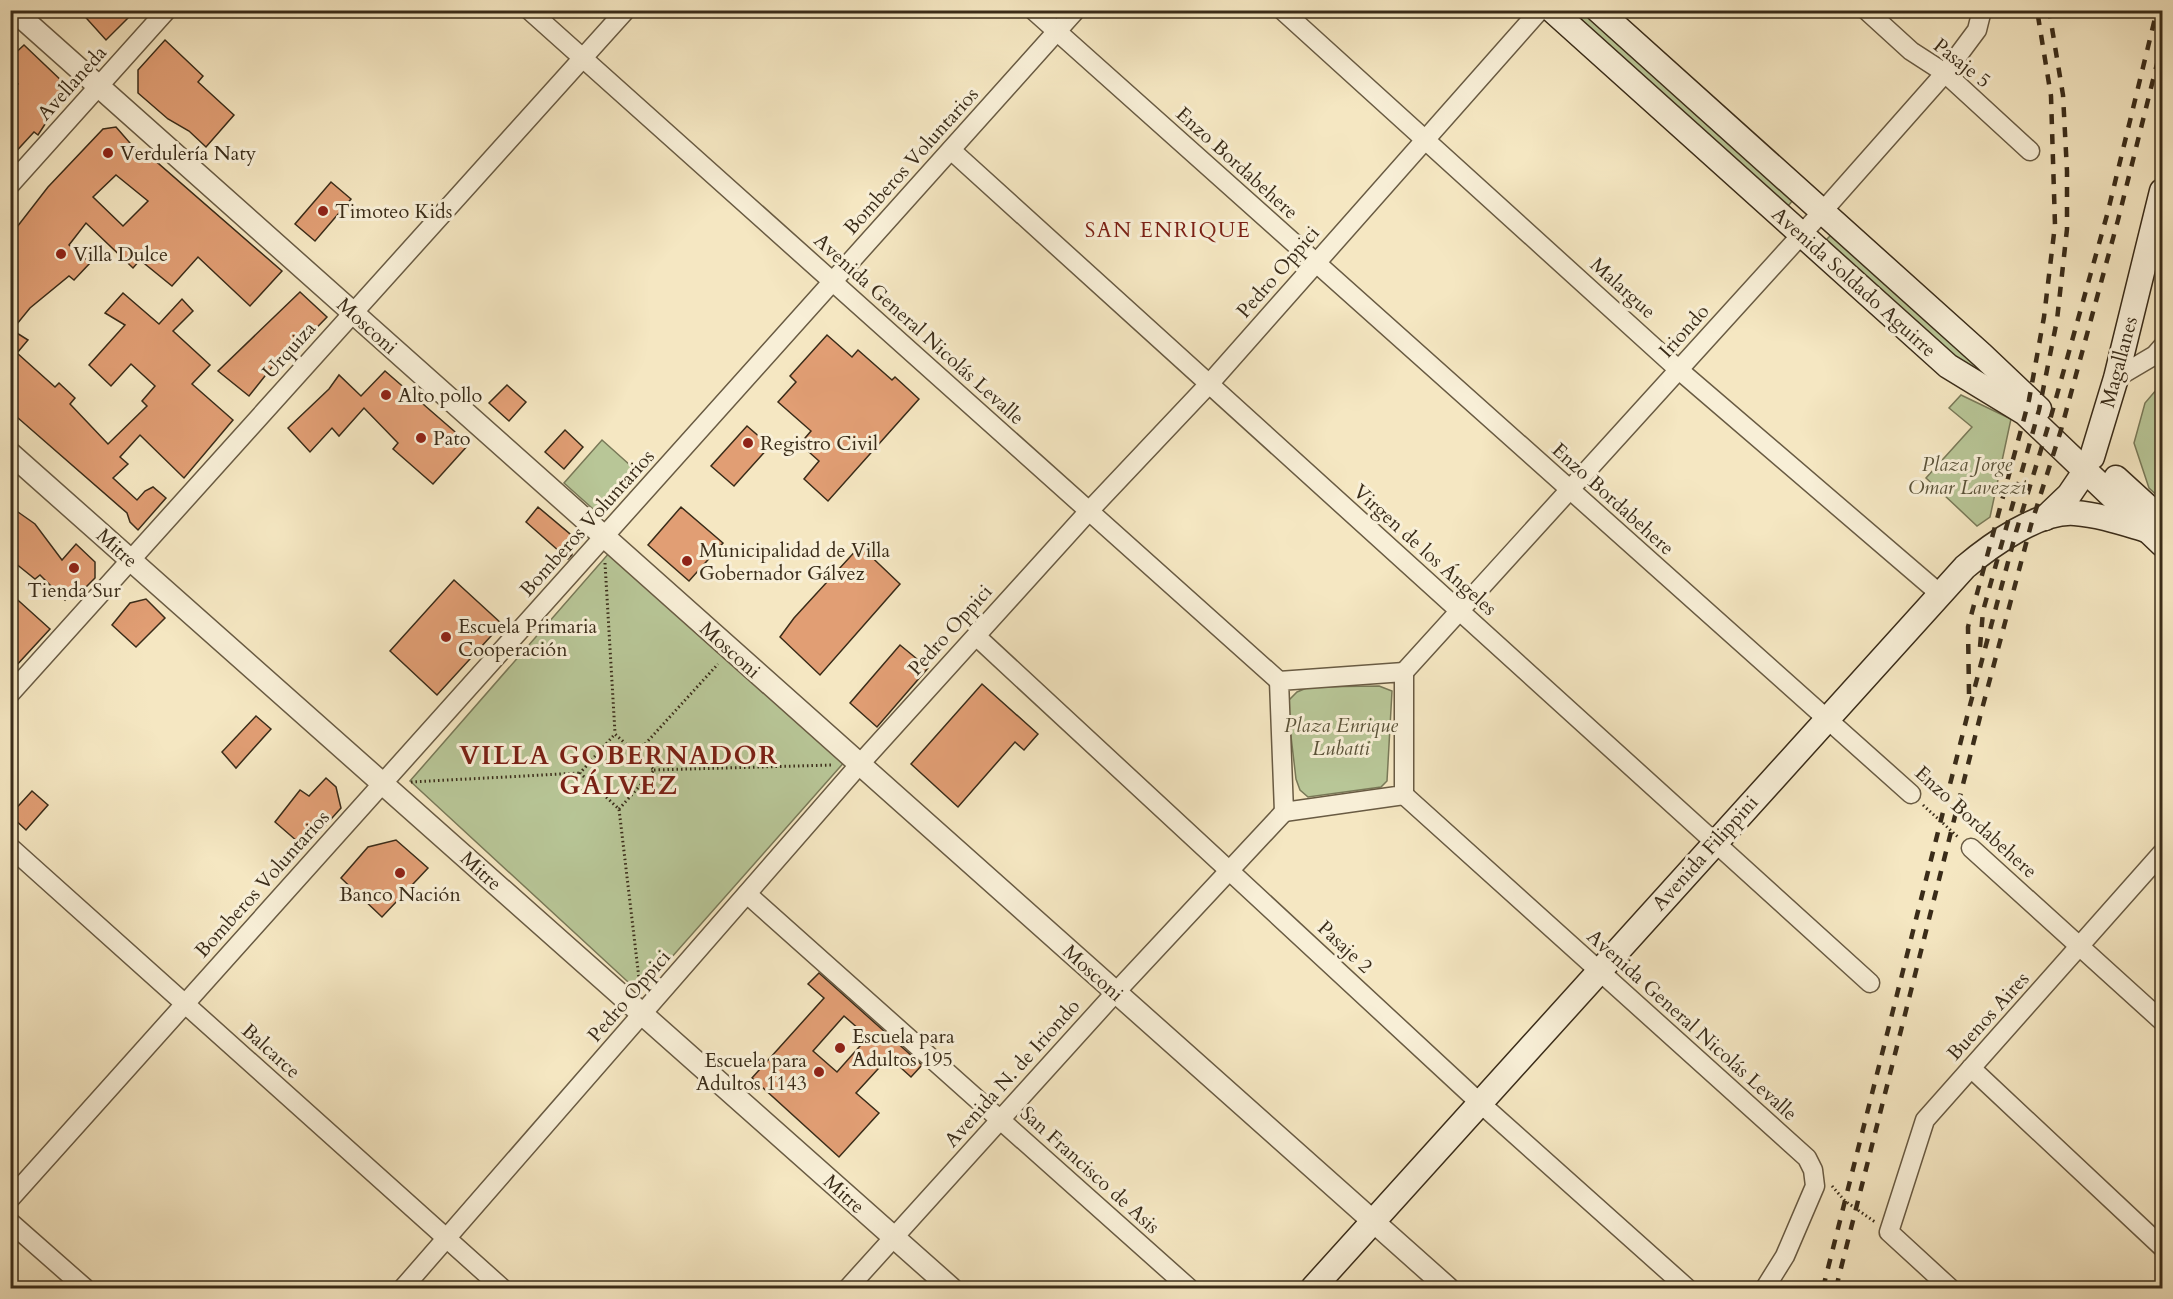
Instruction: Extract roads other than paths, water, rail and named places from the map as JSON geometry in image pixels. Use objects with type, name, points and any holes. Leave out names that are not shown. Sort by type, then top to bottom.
[{"type":"main road","name":"Avenida Soldado Aguirre","points":[[1552,10],[1948,366],[2025,413],[2089,463]]},
{"type":"main road","name":"Avenida Soldado Aguirre","points":[[1598,10],[1822,212],[2089,463],[2157,531]]},
{"type":"main road","name":"Magallanes","points":[[2045,518],[2069,495],[2089,463],[2116,378],[2163,191]]},
{"type":"main road","name":"Avenida Filippini","points":[[1313,1288],[1939,593],[1965,567],[1988,547],[2045,518],[2073,513],[2108,518],[2157,531]]},
{"type":"street","name":"Mosconi","points":[[13,10],[1448,1288]]},
{"type":"street","name":"Avellaneda","points":[[10,185],[167,10]]},
{"type":"street","name":"Avenida General Nicolás Levalle","points":[[530,10],[1279,681]]},
{"type":"street","name":"Urquiza","points":[[10,694],[626,10]]},
{"type":"street","name":"Enzo Bordabehere","points":[[1033,10],[1911,794]]},
{"type":"street","name":"Bomberos Voluntarios","points":[[10,1199],[1076,10]]},
{"type":"street","name":"Malargue","points":[[1282,10],[1679,370],[1939,593]]},
{"type":"street","name":"Pedro Oppici","points":[[403,1288],[859,765],[1089,511],[1210,383],[1540,10]]},
{"type":"street","name":"Pasaje 5","points":[[1866,10],[1911,51],[1945,73],[2030,151]]},
{"type":"street","name":"Iriondo","points":[[1404,672],[1822,212],[1945,73],[1977,30],[1982,10]]},
{"type":"street","name":"Virgen de los Ángeles","points":[[951,150],[1870,983]]},
{"type":"street","points":[[2116,378],[2155,355],[2163,347]]},
{"type":"street","name":"Mitre","points":[[10,453],[951,1288]]},
{"type":"street","name":"Pasaje 2","points":[[976,636],[1480,1103],[1687,1288]]},
{"type":"street","points":[[1404,672],[1404,795],[1284,812],[1279,681],[1404,672]]},
{"type":"street","name":"Avenida General Nicolás Levalle","points":[[1404,795],[1807,1158],[1813,1170],[1815,1186],[1785,1256],[1765,1288]]},
{"type":"street","name":"Avenida N. de Iriondo","points":[[848,1288],[1115,993],[1284,812]]},
{"type":"street","name":"Balcarce","points":[[10,847],[502,1288]]},
{"type":"street","name":"Enzo Bordabehere","points":[[1971,848],[2163,1021]]},
{"type":"street","name":"Buenos Aires","points":[[1950,1288],[1889,1232],[1925,1120],[2163,853]]},
{"type":"street","name":"San Francisco de Asis","points":[[747,894],[1189,1288]]},
{"type":"street","points":[[1971,1068],[2163,1247]]},
{"type":"street","points":[[10,1222],[85,1288]]},
{"type":"railway","points":[[1969,694],[1968,627],[2029,400],[2044,317],[2055,225],[2051,96],[2037,10]]},
{"type":"railway","points":[[1980,647],[1983,611],[2039,410],[2057,320],[2067,229],[2063,95],[2049,10]]},
{"type":"railway","points":[[1823,1288],[1969,709],[2016,532],[2107,215],[2157,10]]},
{"type":"railway","points":[[1836,1288],[1982,709],[2031,525],[2061,430],[2118,220],[2162,44]]},
{"type":"place","name":"Verdulería Naty","points":[[108,153]]},
{"type":"place","name":"Timoteo Kids","points":[[323,211]]},
{"type":"place","name":"Villa Dulce","points":[[61,254]]},
{"type":"place","name":"Alto pollo","points":[[386,395]]},
{"type":"place","name":"Pato","points":[[421,438]]},
{"type":"place","name":"Registro Civil","points":[[748,443]]},
{"type":"place","name":"Municipalidad de Villa Gobernador Gálvez","points":[[687,561]]},
{"type":"place","name":"Tienda Sur","points":[[74,568]]},
{"type":"place","name":"Escuela Primaria Cooperación","points":[[446,637]]},
{"type":"place","name":"Banco Nación","points":[[400,873]]},
{"type":"place","name":"Escuela para Adultos 195","points":[[840,1048]]},
{"type":"place","name":"Escuela para Adultos 1143","points":[[819,1072]]},
{"type":"district","name":"SAN ENRIQUE","points":[[1168,230]]},
{"type":"district","name":"VILLA GOBERNADOR GÁLVEZ","points":[[619,770]]},
{"type":"park label","name":"Plaza Jorge Omar Lavezzi","points":[[1967,476]]},
{"type":"park label","name":"Plaza Enrique Lubatti","points":[[1341,736]]}]
